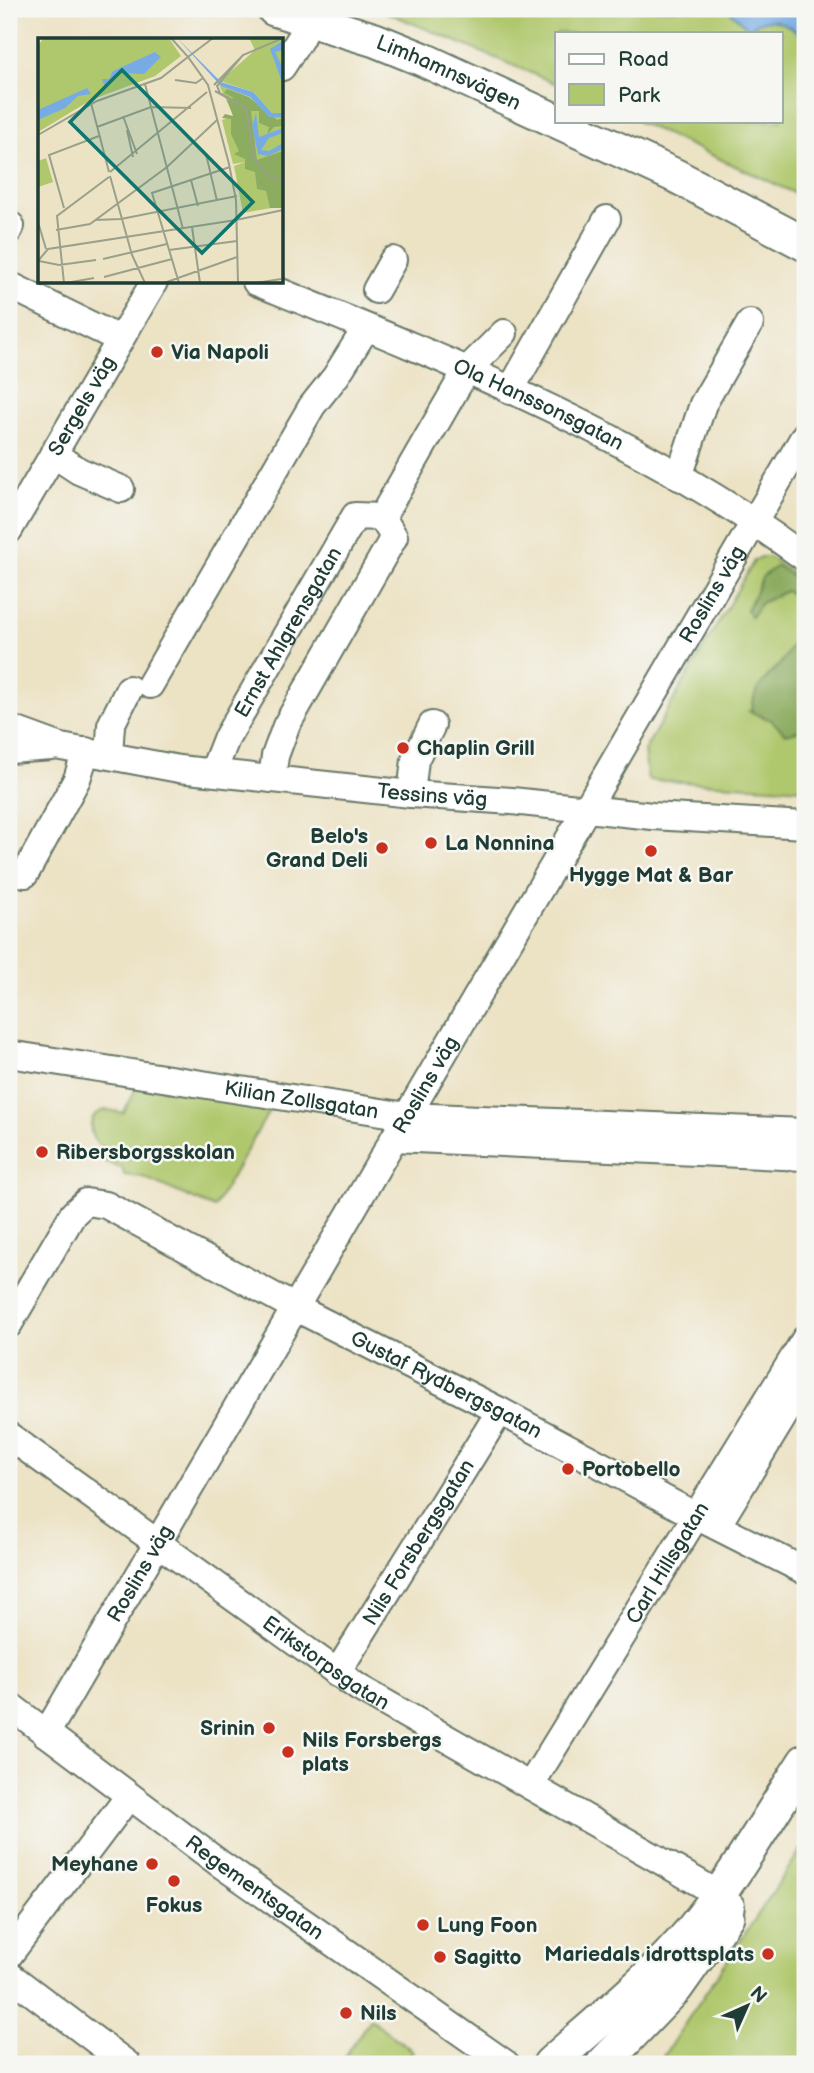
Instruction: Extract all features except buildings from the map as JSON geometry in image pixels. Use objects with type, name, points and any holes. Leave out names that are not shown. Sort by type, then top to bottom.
[{"type":"main road","name":"Limhamnsvägen","points":[[274,9],[375,40],[555,120]]},
{"type":"main road","name":"Limhamnsvägen","points":[[559,122],[676,176],[805,244]]},
{"type":"main road","points":[[603,2064],[676,1988],[805,1761]]},
{"type":"main road","points":[[550,2064],[725,1901],[805,1799]]},
{"type":"street","points":[[284,64],[309,20]]},
{"type":"street","points":[[510,391],[607,219]]},
{"type":"street","points":[[376,290],[393,260]]},
{"type":"street","name":"Sergels väg","points":[[9,530],[153,284]]},
{"type":"street","name":"Ola Hanssonsgatan","points":[[261,284],[466,371],[611,438],[755,521],[805,558]]},
{"type":"street","points":[[9,285],[119,339]]},
{"type":"street","points":[[673,474],[702,404],[750,323]]},
{"type":"street","points":[[323,365],[358,324]]},
{"type":"street","points":[[25,874],[77,779],[85,751],[111,725],[140,687],[312,406],[336,376],[358,324]]},
{"type":"street","points":[[272,779],[275,756],[286,726],[394,537],[382,517],[466,371],[504,333]]},
{"type":"street","points":[[673,474],[682,424]]},
{"type":"street","name":"Roslins väg","points":[[46,1734],[805,435]]},
{"type":"street","points":[[53,454],[79,471],[121,489]]},
{"type":"street","name":"Ernst Ahlgrensgatan","points":[[213,772],[226,739],[355,516],[382,517]]},
{"type":"street","points":[[411,794],[415,760],[432,725]]},
{"type":"street","name":"Tessins väg","points":[[9,728],[85,751],[179,769],[587,810],[805,825]]},
{"type":"street","name":"Tessins väg","points":[[9,750],[85,751]]},
{"type":"street","name":"Kilian Zollsgatan","points":[[9,1054],[401,1127],[805,1157]]},
{"type":"street","name":"Kilian Zollsgatan","points":[[401,1127],[805,1132]]},
{"type":"street","name":"Gustaf Rydbergsgatan","points":[[9,1324],[73,1213],[86,1202],[106,1205],[294,1307],[500,1411],[805,1571]]},
{"type":"street","name":"Carl Hillsgatan","points":[[706,1521],[805,1339]]},
{"type":"street","name":"Carl Hillsgatan","points":[[530,1786],[706,1521],[805,1381]]},
{"type":"street","name":"Nils Forsbergsgatan","points":[[337,1673],[500,1411]]},
{"type":"street","name":"Erikstorpsgatan","points":[[9,1436],[359,1688],[703,1885],[725,1901]]},
{"type":"street","name":"Regementsgatan","points":[[9,1705],[230,1871],[506,2064]]},
{"type":"street","points":[[9,1955],[129,1796]]},
{"type":"street","points":[[9,1975],[127,2064]]},
{"type":"green space","points":[[379,9],[805,9],[805,198],[639,122],[782,122],[782,32],[555,32],[555,83]]},
{"type":"green space","points":[[769,557],[805,581],[805,789],[648,780],[644,751],[754,561]]},
{"type":"green space","points":[[777,566],[805,585],[805,729],[786,734],[771,720],[749,711],[752,710],[761,685],[785,657],[799,626],[793,595],[786,591],[761,603],[751,617],[747,610],[763,576]]},
{"type":"green space","points":[[138,1085],[272,1106],[214,1208],[143,1177],[124,1175],[123,1169],[98,1158],[104,1148],[94,1140],[92,1134],[94,1116],[106,1110],[123,1113]]},
{"type":"green space","name":"Mariedals idrottsplats","points":[[805,1844],[805,2064],[658,2064]]},
{"type":"green space","points":[[370,2019],[413,2051],[403,2064],[340,2064]]},
{"type":"water","points":[[727,9],[805,9],[805,39],[785,24],[771,20],[749,29]]},
{"type":"place","name":"Via Napoli","points":[[157,352]]},
{"type":"place","name":"Chaplin Grill","points":[[403,748]]},
{"type":"place","name":"La Nonnina","points":[[431,843]]},
{"type":"place","name":"Belo's Grand Deli","points":[[382,848]]},
{"type":"place","name":"Hygge Mat & Bar","points":[[651,851]]},
{"type":"place","name":"Ribersborgsskolan","points":[[42,1152]]},
{"type":"place","name":"Portobello","points":[[568,1469]]},
{"type":"place","name":"Srinin","points":[[269,1728]]},
{"type":"place","name":"Nils Forsbergs plats","points":[[288,1752]]},
{"type":"place","name":"Meyhane","points":[[152,1864]]},
{"type":"place","name":"Fokus","points":[[174,1881]]},
{"type":"place","name":"Lung Foon","points":[[423,1925]]},
{"type":"place","name":"Mariedals idrottsplats","points":[[768,1954]]},
{"type":"place","name":"Sagitto","points":[[440,1957]]},
{"type":"place","name":"Nils","points":[[346,2013]]}]
